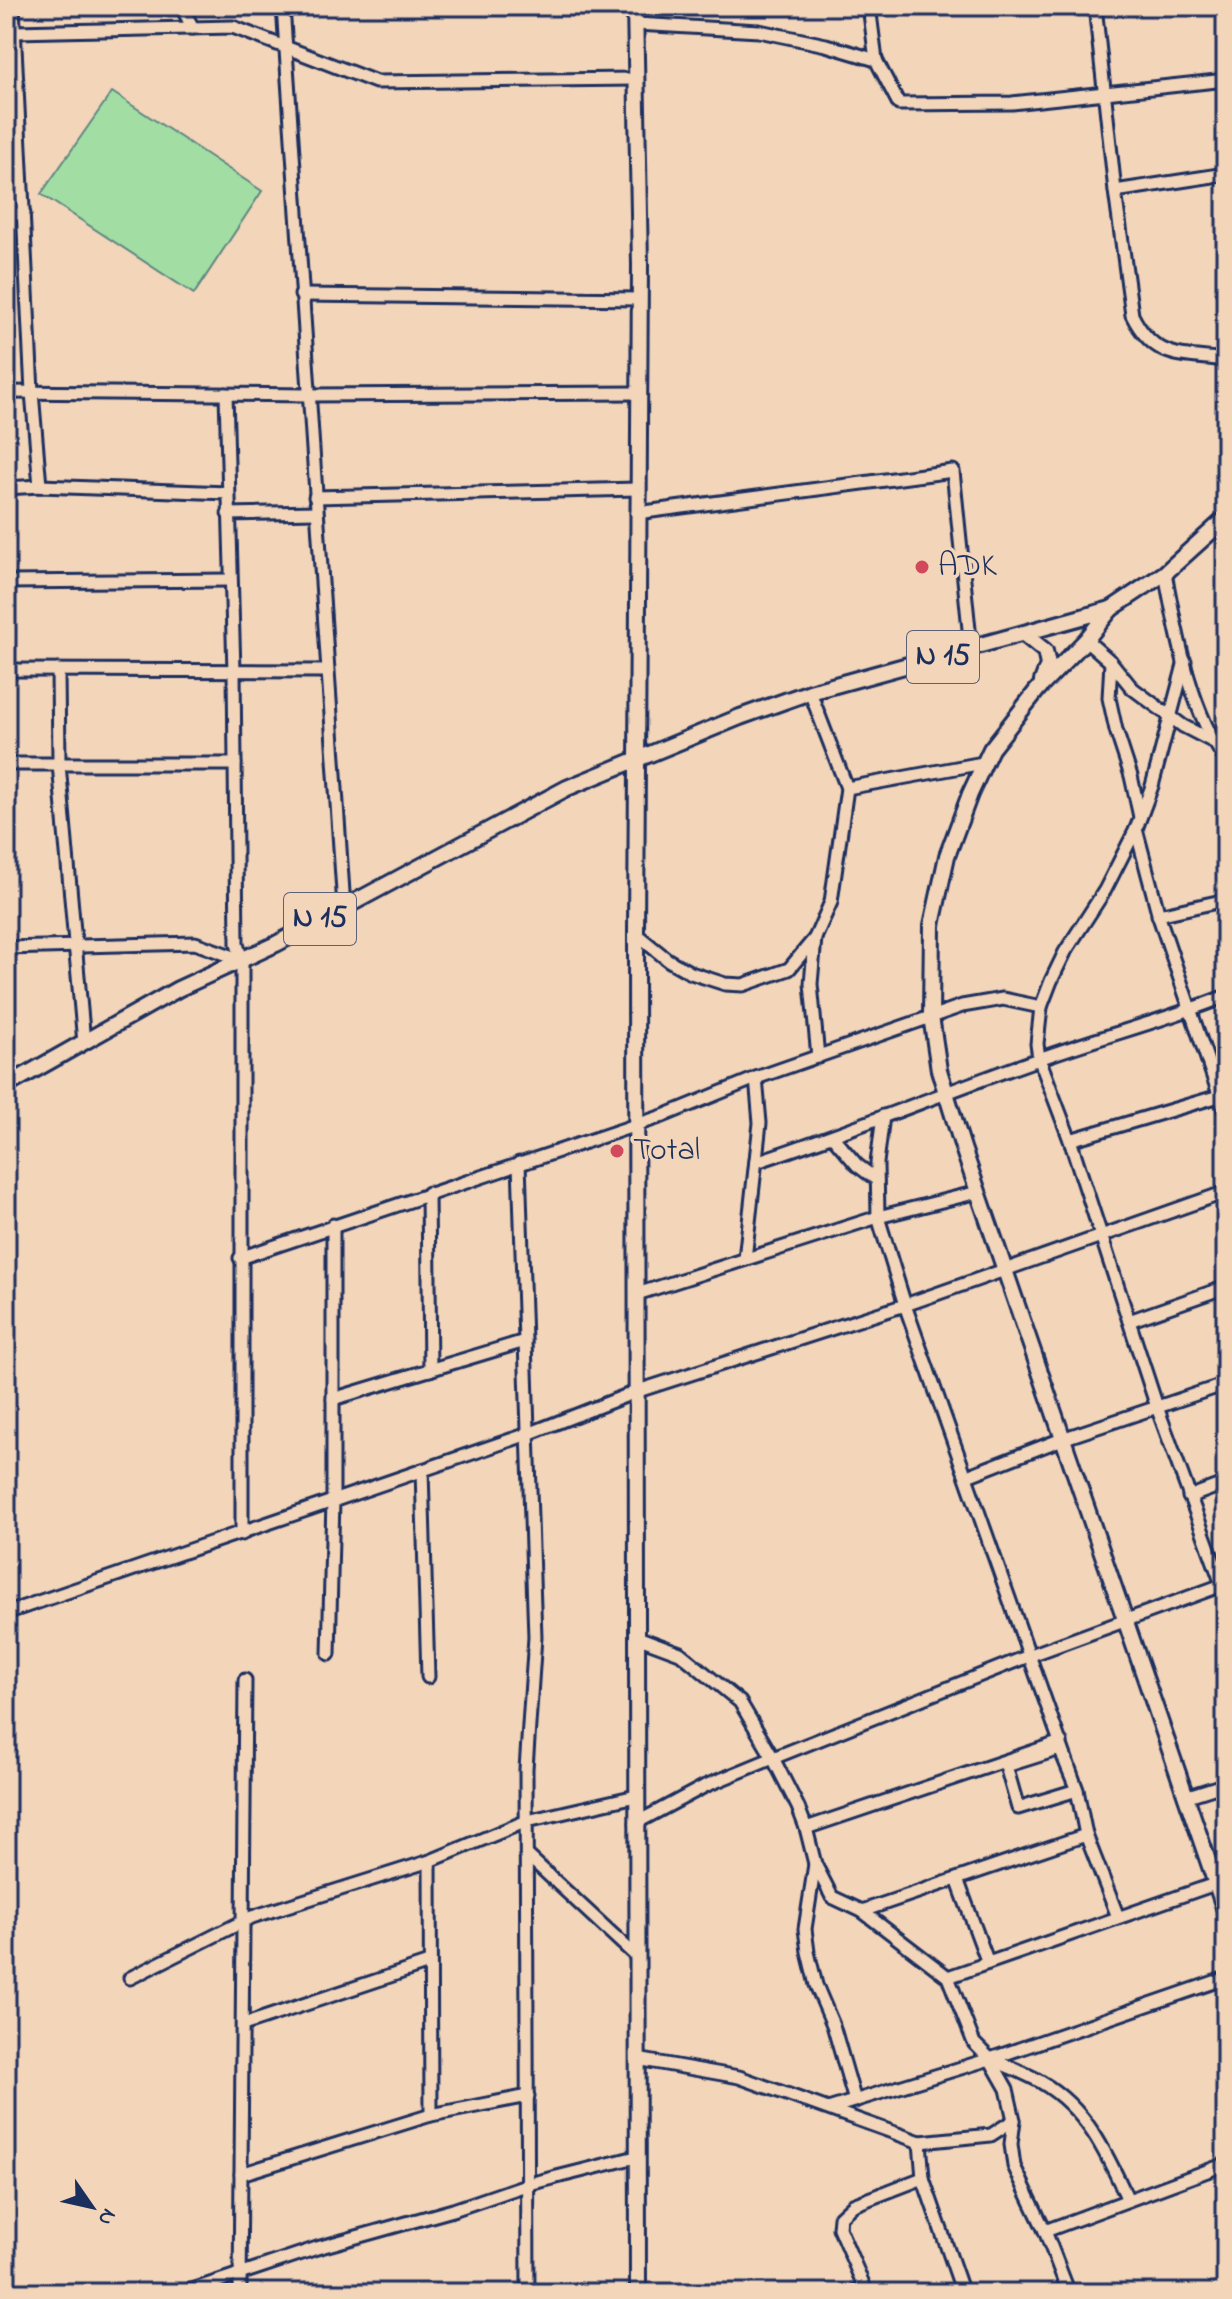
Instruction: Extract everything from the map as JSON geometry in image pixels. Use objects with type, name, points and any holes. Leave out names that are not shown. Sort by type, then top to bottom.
[{"type":"main road","points":[[635,6],[639,299],[636,934],[638,2293]]},
{"type":"main road","name":"N 15","points":[[6,1086],[178,989],[242,960],[567,788],[810,692],[1111,609],[1165,573],[1226,518]]},
{"type":"main road","points":[[1111,609],[1010,722],[983,763],[947,856],[932,925],[931,1016],[945,1093],[1226,1913]]},
{"type":"main road","points":[[1025,635],[1045,651],[1048,659],[1046,673],[1038,689]]},
{"type":"street","points":[[13,6],[32,392],[40,486]]},
{"type":"street","points":[[181,6],[193,28]]},
{"type":"street","points":[[283,6],[344,907]]},
{"type":"street","points":[[869,6],[876,60],[899,104],[1012,103],[1226,80]]},
{"type":"street","points":[[1095,6],[1132,315],[1153,346],[1183,356],[1226,360]]},
{"type":"street","points":[[636,24],[759,31],[826,45],[876,60]]},
{"type":"street","points":[[15,32],[233,27],[376,82],[637,79]]},
{"type":"street","points":[[1115,191],[1226,174]]},
{"type":"street","points":[[6,214],[24,214]]},
{"type":"street","points":[[301,295],[639,299]]},
{"type":"street","points":[[6,392],[308,395],[638,393]]},
{"type":"street","points":[[226,394],[234,671],[237,944],[242,960],[242,1534]]},
{"type":"street","points":[[637,513],[953,471],[971,649]]},
{"type":"street","points":[[6,488],[40,486],[228,493]]},
{"type":"street","points":[[315,497],[637,489]]},
{"type":"street","points":[[228,514],[316,512]]},
{"type":"street","points":[[1165,573],[1178,641],[1212,741],[1226,760]]},
{"type":"street","points":[[6,582],[230,580]]},
{"type":"street","points":[[1086,640],[1111,662],[1132,688],[1169,717],[1212,741]]},
{"type":"street","points":[[636,1823],[705,1786],[1031,1655],[1124,1620],[1225,1588],[1157,1407],[1070,1140],[1039,1058],[1037,1032],[1041,1007],[1065,952],[1105,890],[1138,824],[1152,786],[1185,661]]},
{"type":"street","points":[[1111,662],[1109,698],[1131,776],[1158,915],[1223,1096],[1226,1115]]},
{"type":"street","points":[[6,670],[327,671]]},
{"type":"street","points":[[58,670],[59,764],[84,1043]]},
{"type":"street","points":[[636,934],[668,960],[691,973],[725,984],[743,985],[789,969],[815,938],[825,920],[833,893],[847,788],[810,692]]},
{"type":"street","points":[[847,788],[983,763]]},
{"type":"street","points":[[6,764],[235,764]]},
{"type":"street","points":[[1158,915],[1226,900]]},
{"type":"street","points":[[815,938],[811,984],[818,1057]]},
{"type":"street","points":[[6,948],[195,943],[242,960]]},
{"type":"street","points":[[789,969],[811,984]]},
{"type":"street","points":[[756,1162],[833,1137],[1039,1058],[1226,996]]},
{"type":"street","points":[[240,1258],[701,1102],[756,1078],[931,1016],[988,1000],[1003,999],[1041,1007]]},
{"type":"street","points":[[745,1259],[760,1123],[756,1078]]},
{"type":"street","points":[[1070,1140],[1223,1096]]},
{"type":"street","points":[[883,1116],[877,1180],[878,1217],[905,1305],[1061,1742],[1077,1790],[1086,1835],[1118,1917]]},
{"type":"street","points":[[833,1137],[857,1165],[877,1180]]},
{"type":"street","points":[[519,1163],[535,1637],[526,1769],[528,2293]]},
{"type":"street","points":[[637,1294],[878,1217],[978,1192]]},
{"type":"street","points":[[6,1613],[528,1434],[638,1391],[905,1305],[1226,1192]]},
{"type":"street","points":[[428,1193],[430,1370]]},
{"type":"street","points":[[329,1654],[333,1500],[333,1225]]},
{"type":"street","points":[[1129,1321],[1226,1287]]},
{"type":"street","points":[[333,1399],[525,1341]]},
{"type":"street","points":[[967,1476],[1062,1439],[1226,1384]]},
{"type":"street","points":[[422,1470],[428,1677]]},
{"type":"street","points":[[1189,1497],[1226,1483]]},
{"type":"street","points":[[637,1637],[680,1653],[740,1702],[773,1758],[806,1828],[815,1864],[832,1897],[862,1911],[948,1977],[974,2043],[990,2059],[1007,2089],[1014,2120],[1011,2144],[1014,2166],[1045,2231],[1069,2293]]},
{"type":"street","points":[[240,2293],[245,1680]]},
{"type":"street","points":[[806,1828],[1061,1742]]},
{"type":"street","points":[[1060,1749],[1077,1790],[1018,1808],[1006,1766],[1060,1749]]},
{"type":"street","points":[[1185,1797],[1226,1784]]},
{"type":"street","points":[[130,1978],[244,1922],[430,1861],[527,1821],[636,1796]]},
{"type":"street","points":[[862,1911],[1086,1835]]},
{"type":"street","points":[[527,1855],[637,1957]]},
{"type":"street","points":[[430,1861],[431,2115]]},
{"type":"street","points":[[815,1864],[805,1929],[808,1952],[855,2101]]},
{"type":"street","points":[[957,1879],[988,1963]]},
{"type":"street","points":[[948,1977],[1215,1884]]},
{"type":"street","points":[[243,2025],[429,1963]]},
{"type":"street","points":[[831,2108],[990,2059],[1226,1978]]},
{"type":"street","points":[[637,2059],[739,2077],[920,2142],[991,2135],[1014,2120]]},
{"type":"street","points":[[990,2059],[1042,2082],[1073,2107],[1093,2129],[1128,2200]]},
{"type":"street","points":[[241,2174],[431,2115],[528,2096]]},
{"type":"street","points":[[920,2142],[923,2178],[963,2293]]},
{"type":"street","points":[[183,2293],[317,2248],[453,2210],[529,2184],[636,2157]]},
{"type":"street","points":[[1045,2231],[1226,2164]]},
{"type":"street","points":[[852,2293],[866,2291],[839,2228],[840,2217],[853,2205],[923,2178]]},
{"type":"green space","points":[[112,92],[262,191],[194,294],[41,194]]},
{"type":"place","name":"ADK","points":[[922,567]]},
{"type":"place","name":"Total","points":[[617,1151]]}]
